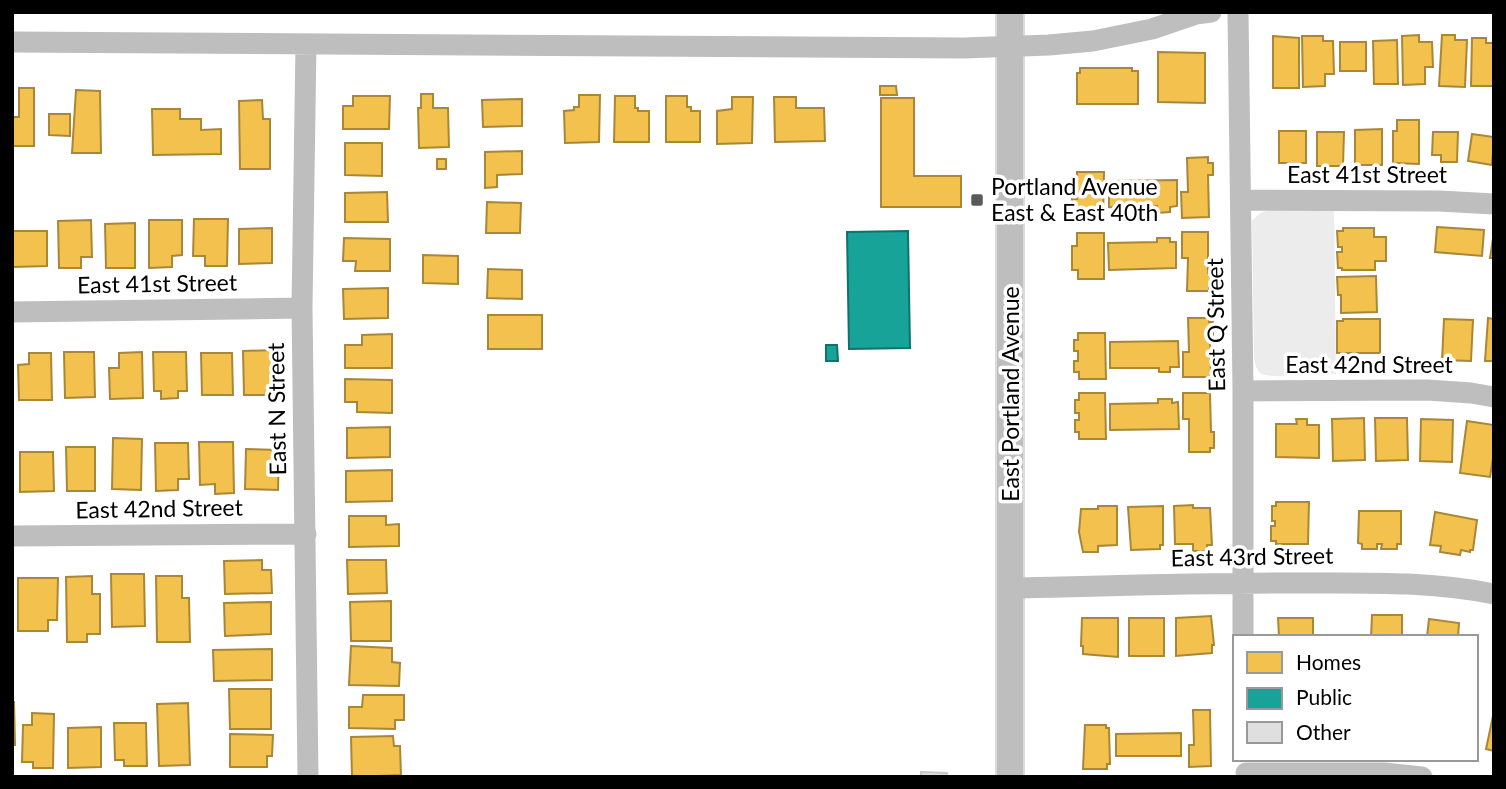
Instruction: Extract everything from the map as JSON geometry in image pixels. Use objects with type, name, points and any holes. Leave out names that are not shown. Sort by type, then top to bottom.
[{"type":"main road","name":"East Portland Avenue","points":[[1010,12],[1010,777]]},
{"type":"street","points":[[12,42],[937,48],[1093,41],[1153,29],[1196,14],[1211,12]]},
{"type":"street","name":"East Q Street","points":[[1238,12],[1244,391],[1241,583],[1243,635]]},
{"type":"street","name":"East N Street","points":[[306,44],[302,308],[309,775]]},
{"type":"street","name":"East 41st Street","points":[[1241,200],[1439,201],[1494,204]]},
{"type":"street","name":"East 41st Street","points":[[12,312],[302,308]]},
{"type":"street","name":"East 42nd Street","points":[[1244,391],[1427,390],[1494,397]]},
{"type":"street","name":"East 42nd Street","points":[[12,537],[306,534]]},
{"type":"street","name":"East 43rd Street","points":[[1011,588],[1399,583],[1455,586],[1494,594]]},
{"type":"street","points":[[1246,770],[1384,773],[1422,777]]},
{"type":"shaded area","points":[[1334,207],[1336,374],[1262,374],[1257,370],[1254,360],[1252,221],[1260,213],[1270,210]]},
{"type":"building: Homes","points":[[1419,35],[1419,42],[1432,42],[1433,67],[1425,67],[1425,84],[1403,85],[1402,36]]},
{"type":"building: Homes","points":[[1442,35],[1455,35],[1455,40],[1467,40],[1465,87],[1439,86]]},
{"type":"building: Homes","points":[[1273,36],[1299,38],[1299,88],[1273,88]]},
{"type":"building: Homes","points":[[1302,36],[1323,36],[1323,41],[1333,41],[1334,74],[1325,74],[1325,86],[1303,87]]},
{"type":"building: Homes","points":[[1472,38],[1486,38],[1486,43],[1494,43],[1494,86],[1471,86]]},
{"type":"building: Homes","points":[[1397,40],[1398,84],[1374,84],[1373,41]]},
{"type":"building: Homes","points":[[1340,42],[1366,42],[1366,71],[1340,71]]},
{"type":"building: Homes","points":[[1158,52],[1205,53],[1205,103],[1158,102]]},
{"type":"building: Homes","points":[[1080,68],[1132,68],[1132,71],[1138,71],[1138,104],[1077,104],[1077,73],[1080,73]]},
{"type":"building: Homes","points":[[880,86],[896,86],[897,95],[880,95]]},
{"type":"building: Homes","points":[[19,88],[34,88],[34,146],[12,146],[12,117],[19,117]]},
{"type":"building: Homes","points":[[76,90],[100,91],[101,153],[72,153]]},
{"type":"building: Homes","points":[[421,94],[433,94],[433,108],[448,108],[449,147],[419,148],[418,108],[421,108]]},
{"type":"building: Homes","points":[[579,95],[600,95],[599,142],[565,143],[564,111],[579,107]]},
{"type":"building: Homes","points":[[353,96],[390,96],[389,129],[343,129],[343,106],[353,106]]},
{"type":"building: Homes","points":[[615,96],[635,96],[635,108],[638,108],[638,111],[649,111],[649,142],[614,142]]},
{"type":"building: Homes","points":[[666,96],[687,96],[687,107],[691,107],[691,111],[700,111],[700,142],[666,142]]},
{"type":"building: Homes","points":[[732,97],[753,97],[752,143],[717,144],[717,111],[732,109]]},
{"type":"building: Homes","points":[[774,97],[796,97],[796,108],[824,108],[825,141],[775,142]]},
{"type":"building: Homes","points":[[881,98],[914,98],[914,176],[961,176],[961,207],[881,207]]},
{"type":"building: Homes","points":[[522,99],[522,126],[483,127],[482,100]]},
{"type":"building: Homes","points":[[262,100],[263,119],[270,119],[270,169],[240,169],[239,101]]},
{"type":"building: Homes","points":[[152,109],[180,109],[180,119],[201,119],[201,130],[221,129],[221,154],[153,155]]},
{"type":"building: Homes","points":[[49,114],[70,114],[70,136],[49,135]]},
{"type":"building: Homes","points":[[1397,120],[1419,120],[1419,164],[1393,163],[1393,131],[1397,131]]},
{"type":"building: Homes","points":[[1382,129],[1382,165],[1355,165],[1355,130]]},
{"type":"building: Homes","points":[[1279,131],[1306,131],[1306,163],[1279,163]]},
{"type":"building: Homes","points":[[1317,132],[1344,132],[1343,166],[1317,166]]},
{"type":"building: Homes","points":[[1433,132],[1458,132],[1457,162],[1441,162],[1441,155],[1432,155]]},
{"type":"building: Homes","points":[[1472,134],[1494,137],[1492,165],[1468,161]]},
{"type":"building: Homes","points":[[345,143],[382,143],[382,176],[345,175]]},
{"type":"building: Homes","points":[[522,151],[522,174],[497,175],[497,187],[485,188],[485,152]]},
{"type":"building: Homes","points":[[1208,157],[1208,163],[1213,163],[1213,175],[1208,175],[1209,217],[1182,218],[1181,192],[1188,192],[1187,158]]},
{"type":"building: Homes","points":[[437,159],[446,159],[446,169],[437,169]]},
{"type":"building: Homes","points":[[1077,172],[1104,172],[1103,219],[1077,219],[1077,212],[1072,212],[1072,199],[1077,199],[1077,193],[1073,193],[1073,178],[1077,178]]},
{"type":"building: Homes","points":[[1177,180],[1177,206],[1170,207],[1170,212],[1157,213],[1157,206],[1135,209],[1135,206],[1127,206],[1127,209],[1109,207],[1109,181]]},
{"type":"building: Homes","points":[[387,192],[388,222],[345,222],[345,193]]},
{"type":"building: Homes","points":[[487,202],[521,203],[520,233],[486,233]]},
{"type":"building: Homes","points":[[194,219],[228,219],[227,266],[205,266],[205,256],[193,256]]},
{"type":"building: Homes","points":[[91,220],[92,257],[81,257],[81,268],[59,268],[58,221]]},
{"type":"building: Homes","points":[[149,220],[182,220],[182,255],[172,256],[172,267],[149,268]]},
{"type":"building: Homes","points":[[135,223],[135,268],[106,268],[105,224]]},
{"type":"building: Homes","points":[[1437,227],[1484,230],[1482,256],[1435,252]]},
{"type":"building: Homes","points":[[272,228],[272,263],[239,264],[239,229]]},
{"type":"building: Homes","points":[[1343,228],[1374,228],[1374,237],[1386,237],[1386,261],[1375,261],[1375,270],[1338,268],[1337,252],[1342,252],[1342,247],[1338,247],[1337,231],[1343,231]]},
{"type":"building: Homes","points":[[13,231],[47,231],[47,266],[13,267]]},
{"type":"building: Homes","points":[[1182,232],[1208,232],[1208,273],[1214,273],[1213,285],[1209,285],[1209,291],[1187,291],[1188,258],[1182,258]]},
{"type":"building: Homes","points":[[1494,232],[1494,258],[1490,258]]},
{"type":"building: Homes","points":[[1077,233],[1104,233],[1104,279],[1078,279],[1078,270],[1072,270],[1072,246],[1077,246]]},
{"type":"building: Homes","points":[[344,238],[390,239],[390,271],[355,271],[356,261],[343,261]]},
{"type":"building: Homes","points":[[1157,238],[1170,238],[1170,242],[1176,242],[1176,268],[1109,270],[1108,243],[1157,242]]},
{"type":"building: Homes","points":[[423,255],[458,256],[458,284],[423,283]]},
{"type":"building: Homes","points":[[488,269],[522,270],[522,299],[487,298]]},
{"type":"building: Homes","points":[[1376,276],[1377,312],[1341,313],[1337,277]]},
{"type":"building: Homes","points":[[388,288],[388,318],[344,319],[343,289]]},
{"type":"building: Homes","points":[[488,315],[542,315],[542,349],[488,349]]},
{"type":"building: Homes","points":[[1188,318],[1209,318],[1209,322],[1213,322],[1213,337],[1210,337],[1211,377],[1183,377],[1183,352],[1189,352]]},
{"type":"building: Homes","points":[[1488,318],[1494,319],[1494,361],[1485,361]]},
{"type":"building: Homes","points":[[1380,319],[1380,353],[1337,353],[1337,321]]},
{"type":"building: Homes","points":[[1444,319],[1473,320],[1471,361],[1442,360]]},
{"type":"building: Homes","points":[[1078,333],[1105,333],[1106,379],[1079,379],[1079,372],[1074,372],[1078,351],[1074,351],[1074,340],[1078,340]]},
{"type":"building: Homes","points":[[392,334],[392,368],[345,368],[345,345],[362,345],[362,335]]},
{"type":"building: Homes","points":[[1178,341],[1179,367],[1170,367],[1170,372],[1159,372],[1159,368],[1110,368],[1110,342]]},
{"type":"building: Homes","points":[[273,350],[275,395],[244,395],[243,351]]},
{"type":"building: Homes","points":[[64,352],[94,352],[95,397],[65,398]]},
{"type":"building: Homes","points":[[142,352],[143,398],[110,399],[109,368],[119,368],[119,353]]},
{"type":"building: Homes","points":[[153,352],[186,352],[187,391],[178,391],[178,398],[161,399],[161,391],[154,391]]},
{"type":"building: Homes","points":[[29,353],[51,353],[52,400],[19,400],[18,365],[29,364]]},
{"type":"building: Homes","points":[[201,353],[232,353],[233,395],[202,395]]},
{"type":"building: Homes","points":[[345,379],[392,380],[392,413],[357,412],[357,402],[345,402]]},
{"type":"building: Homes","points":[[1079,393],[1105,393],[1106,439],[1079,439],[1079,432],[1075,432],[1075,420],[1079,420],[1079,413],[1075,413],[1075,400],[1079,400]]},
{"type":"building: Homes","points":[[1183,393],[1210,393],[1214,448],[1210,448],[1210,452],[1189,452],[1189,419],[1183,419]]},
{"type":"building: Homes","points":[[1158,399],[1178,402],[1179,429],[1110,430],[1110,404],[1158,403]]},
{"type":"building: Homes","points":[[1364,418],[1365,460],[1333,461],[1332,419]]},
{"type":"building: Homes","points":[[1375,418],[1407,418],[1408,460],[1376,461]]},
{"type":"building: Homes","points":[[1296,419],[1307,419],[1307,425],[1319,425],[1319,458],[1276,457],[1276,424],[1297,424]]},
{"type":"building: Homes","points":[[1421,419],[1453,420],[1452,462],[1420,461]]},
{"type":"building: Homes","points":[[1467,421],[1494,425],[1490,477],[1460,473]]},
{"type":"building: Homes","points":[[390,427],[390,457],[347,458],[347,428]]},
{"type":"building: Homes","points":[[113,438],[142,439],[141,490],[112,489]]},
{"type":"building: Homes","points":[[199,442],[233,442],[234,493],[215,494],[215,484],[200,485]]},
{"type":"building: Homes","points":[[155,443],[188,443],[189,479],[178,479],[178,490],[156,491]]},
{"type":"building: Homes","points":[[66,447],[95,447],[95,491],[67,491]]},
{"type":"building: Homes","points":[[246,449],[279,450],[278,490],[245,489]]},
{"type":"building: Homes","points":[[20,452],[53,452],[54,491],[20,492]]},
{"type":"building: Homes","points":[[392,470],[392,501],[346,502],[346,471]]},
{"type":"building: Homes","points":[[1276,502],[1309,502],[1308,544],[1276,544],[1276,541],[1271,541],[1271,526],[1275,526],[1275,521],[1272,521],[1272,506],[1276,506]]},
{"type":"building: Homes","points":[[1193,505],[1193,508],[1210,508],[1212,545],[1207,545],[1207,551],[1193,551],[1193,544],[1175,544],[1174,506]]},
{"type":"building: Homes","points":[[1098,506],[1117,506],[1117,545],[1098,546],[1098,552],[1083,552],[1079,532],[1081,509],[1098,509]]},
{"type":"building: Homes","points":[[1163,506],[1163,545],[1160,545],[1160,549],[1131,550],[1128,507]]},
{"type":"building: Homes","points":[[1359,511],[1401,511],[1401,544],[1397,544],[1397,549],[1381,549],[1382,544],[1377,544],[1377,549],[1362,549],[1362,544],[1358,543]]},
{"type":"building: Homes","points":[[1435,512],[1477,520],[1473,550],[1461,550],[1460,555],[1440,552],[1441,546],[1430,545]]},
{"type":"building: Homes","points":[[349,516],[386,516],[386,525],[399,524],[399,546],[349,547]]},
{"type":"building: Homes","points":[[262,560],[262,570],[271,570],[272,593],[225,594],[224,561]]},
{"type":"building: Homes","points":[[347,560],[386,560],[387,593],[348,594]]},
{"type":"building: Homes","points":[[111,574],[144,574],[145,626],[112,627]]},
{"type":"building: Homes","points":[[92,576],[92,594],[100,594],[100,634],[87,634],[87,642],[67,642],[66,577]]},
{"type":"building: Homes","points":[[156,576],[182,576],[182,598],[189,598],[190,642],[157,642]]},
{"type":"building: Homes","points":[[18,578],[58,578],[57,620],[48,620],[48,631],[18,631]]},
{"type":"building: Homes","points":[[391,601],[391,641],[351,641],[350,602]]},
{"type":"building: Homes","points":[[271,602],[271,634],[225,636],[224,603]]},
{"type":"building: Homes","points":[[1372,615],[1402,615],[1402,635],[1371,635]]},
{"type":"building: Homes","points":[[1211,616],[1214,645],[1212,653],[1176,656],[1176,618]]},
{"type":"building: Homes","points":[[1082,618],[1118,618],[1118,657],[1083,654]]},
{"type":"building: Homes","points":[[1129,618],[1164,618],[1164,656],[1129,656]]},
{"type":"building: Homes","points":[[1278,618],[1313,618],[1313,635],[1279,635]]},
{"type":"building: Homes","points":[[1429,619],[1459,623],[1458,635],[1427,635]]},
{"type":"building: Homes","points":[[351,646],[392,648],[392,662],[400,663],[399,686],[349,685]]},
{"type":"building: Homes","points":[[272,649],[272,680],[214,681],[213,650]]},
{"type":"building: Homes","points":[[229,689],[271,689],[271,729],[230,729]]},
{"type":"building: Homes","points":[[363,695],[404,695],[404,720],[395,720],[395,729],[349,728],[349,707],[362,707]]},
{"type":"building: Homes","points":[[14,702],[15,745],[12,745]]},
{"type":"building: Homes","points":[[188,703],[190,765],[159,766],[157,704]]},
{"type":"building: Homes","points":[[1193,710],[1210,710],[1211,766],[1189,767],[1189,745],[1194,745]]},
{"type":"building: Homes","points":[[32,713],[54,714],[53,768],[33,768],[33,762],[22,762],[23,725],[32,725]]},
{"type":"building: Homes","points":[[1494,716],[1494,751],[1486,749]]},
{"type":"building: Homes","points":[[114,723],[146,723],[147,766],[124,766],[124,760],[115,760]]},
{"type":"building: Homes","points":[[1085,725],[1106,725],[1106,728],[1109,728],[1110,764],[1107,764],[1107,769],[1083,769]]},
{"type":"building: Homes","points":[[101,727],[101,767],[68,768],[68,728]]},
{"type":"building: Homes","points":[[1181,733],[1181,756],[1116,756],[1116,734]]},
{"type":"building: Homes","points":[[230,734],[273,735],[272,756],[267,756],[267,767],[230,767]]},
{"type":"building: Homes","points":[[393,736],[394,746],[400,746],[401,775],[352,777],[351,737]]},
{"type":"building: Public","points":[[908,231],[910,348],[849,349],[847,232]]},
{"type":"building: Public","points":[[826,345],[837,345],[838,361],[826,361]]},
{"type":"building: Other","points":[[921,772],[947,773],[946,777],[921,777]]},
{"type":"place","name":"Portland Avenue East & East 40th","points":[[977,200]]}]
